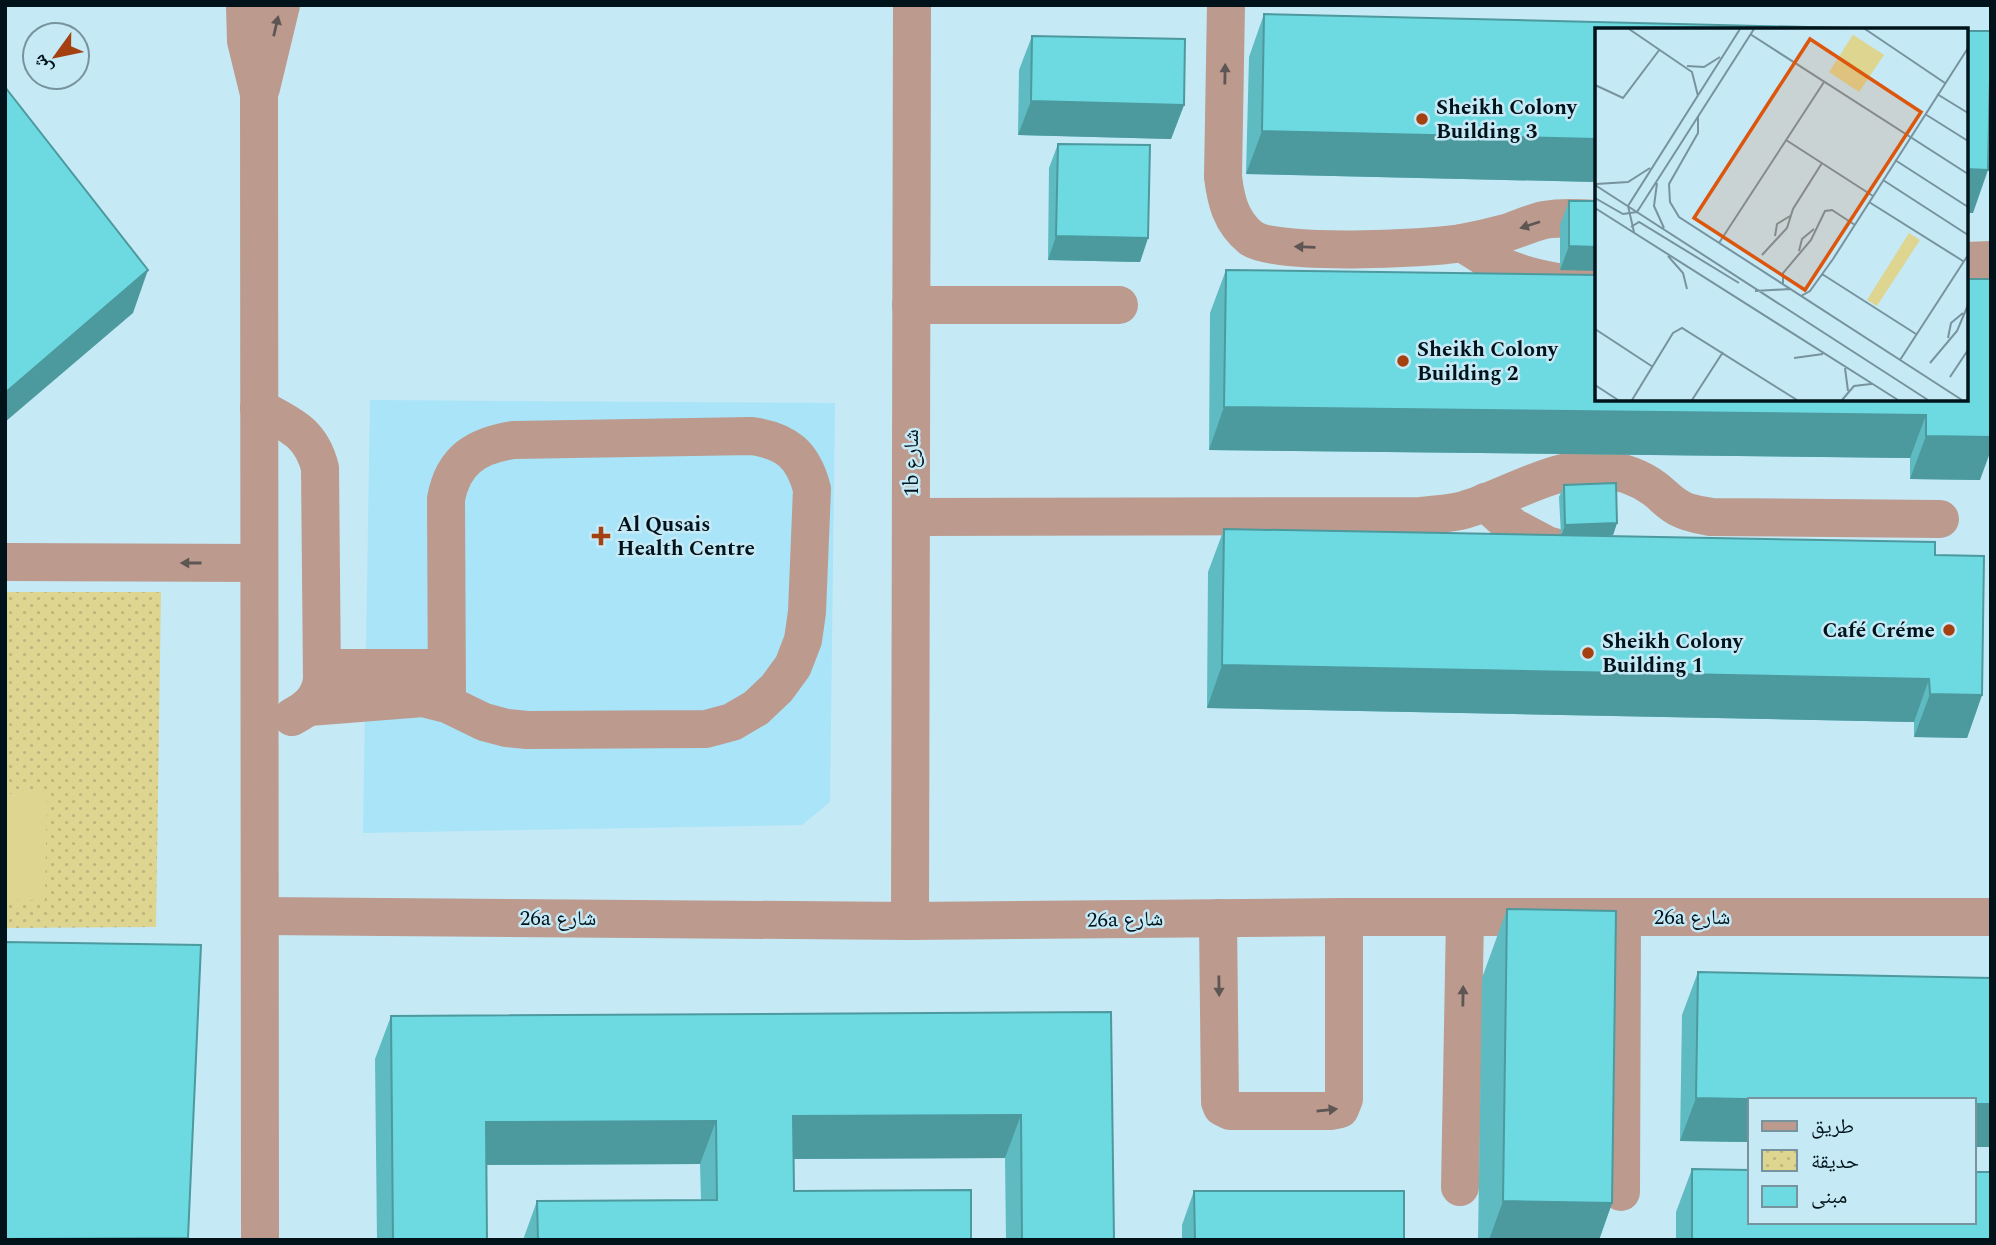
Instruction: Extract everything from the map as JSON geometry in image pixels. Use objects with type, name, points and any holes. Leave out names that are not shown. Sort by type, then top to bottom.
[{"type":"street","points":[[245,5],[246,41],[259,94],[260,1240]]},
{"type":"street","points":[[259,94],[281,5]]},
{"type":"street","name":"1b شارع","points":[[909,921],[912,5]]},
{"type":"street","points":[[1227,5],[1223,177],[1226,201],[1236,222],[1252,239],[1272,246],[1352,249],[1419,247],[1462,243],[1542,221],[1571,217],[1595,219]]},
{"type":"street","points":[[1462,243],[1495,263],[1532,277],[1570,285],[1595,286]]},
{"type":"street","points":[[1968,261],[1991,260]]},
{"type":"street","points":[[911,305],[1119,305]]},
{"type":"street","points":[[259,408],[305,436],[317,456],[320,468],[321,690],[309,707]]},
{"type":"street","points":[[322,668],[447,685],[484,722],[507,728],[706,729],[732,722],[756,708],[777,688],[793,666],[803,640],[807,612],[812,489],[807,472],[798,457],[785,446],[752,436],[513,440],[496,443],[468,457],[456,469],[449,483],[446,499],[447,685]]},
{"type":"street","points":[[911,517],[1421,516],[1462,511],[1529,484],[1597,468],[1619,471],[1640,479],[1669,502],[1696,515],[1940,519]]},
{"type":"street","points":[[1485,502],[1513,527],[1547,545],[1583,555],[1608,557]]},
{"type":"street","points":[[1682,542],[1694,538],[1725,516]]},
{"type":"street","points":[[5,562],[259,563]]},
{"type":"street","points":[[259,733],[309,707],[424,698],[447,685]]},
{"type":"street","name":"26a شارع","points":[[260,916],[909,921],[1991,917]]},
{"type":"street","points":[[1613,917],[1613,1193]]},
{"type":"street","points":[[1217,918],[1220,1102],[1222,1107],[1230,1111],[1340,1109],[1344,1100],[1344,918]]},
{"type":"street","points":[[1449,1186],[1452,918]]},
{"type":"shaded area","name":"Al Qusais Health Centre","points":[[370,400],[835,403],[830,802],[802,825],[363,833]]},
{"type":"green space","points":[[5,592],[161,592],[156,927],[5,928]]},
{"type":"green space","points":[[47,792],[45,900],[5,901],[5,794]]},
{"type":"building","name":"Sheikh Colony Building 3","points":[[1264,14],[1847,28],[1595,28],[1595,139],[1262,131]]},
{"type":"building","points":[[1968,31],[1991,31],[1988,170],[1968,169]]},
{"type":"building","points":[[1032,36],[1185,39],[1184,105],[1031,101]]},
{"type":"building","points":[[5,87],[148,270],[5,393]]},
{"type":"building","points":[[1058,144],[1150,145],[1148,238],[1056,236]]},
{"type":"building","points":[[1569,201],[1595,201],[1595,247],[1569,246]]},
{"type":"building","points":[[1226,270],[1595,275],[1595,401],[1968,401],[1968,279],[1991,279],[1991,437],[1926,436],[1926,415],[1224,407]]},
{"type":"building","points":[[1616,483],[1617,523],[1565,525],[1564,485]]},
{"type":"building","name":"Sheikh Colony Building 1","points":[[1224,529],[1935,542],[1935,555],[1984,556],[1982,695],[1930,694],[1929,679],[1222,665]]},
{"type":"building","points":[[1507,909],[1616,911],[1612,1203],[1503,1201]]},
{"type":"building","points":[[5,942],[201,945],[188,1238],[5,1239]]},
{"type":"building","points":[[1698,972],[1991,978],[1991,1104],[1975,1104],[1975,1098],[1696,1098]]},
{"type":"building","points":[[1111,1012],[1114,1240],[1022,1240],[1021,1115],[793,1116],[794,1191],[971,1190],[971,1240],[538,1240],[537,1201],[717,1200],[716,1121],[486,1122],[487,1240],[393,1240],[391,1016]]},
{"type":"building","points":[[1692,1169],[1748,1170],[1748,1224],[1975,1224],[1975,1172],[1991,1172],[1991,1240],[1692,1240]]},
{"type":"building","points":[[1194,1191],[1404,1191],[1404,1240],[1195,1240]]},
{"type":"place","name":"Sheikh Colony Building 3","points":[[1422,119]]},
{"type":"place","name":"Sheikh Colony Building 2","points":[[1403,361]]},
{"type":"place","name":"Al Qusais Health Centre","points":[[601,536]]},
{"type":"place","name":"Café Créme","points":[[1949,630]]},
{"type":"place","name":"Sheikh Colony Building 1","points":[[1588,653]]}]
